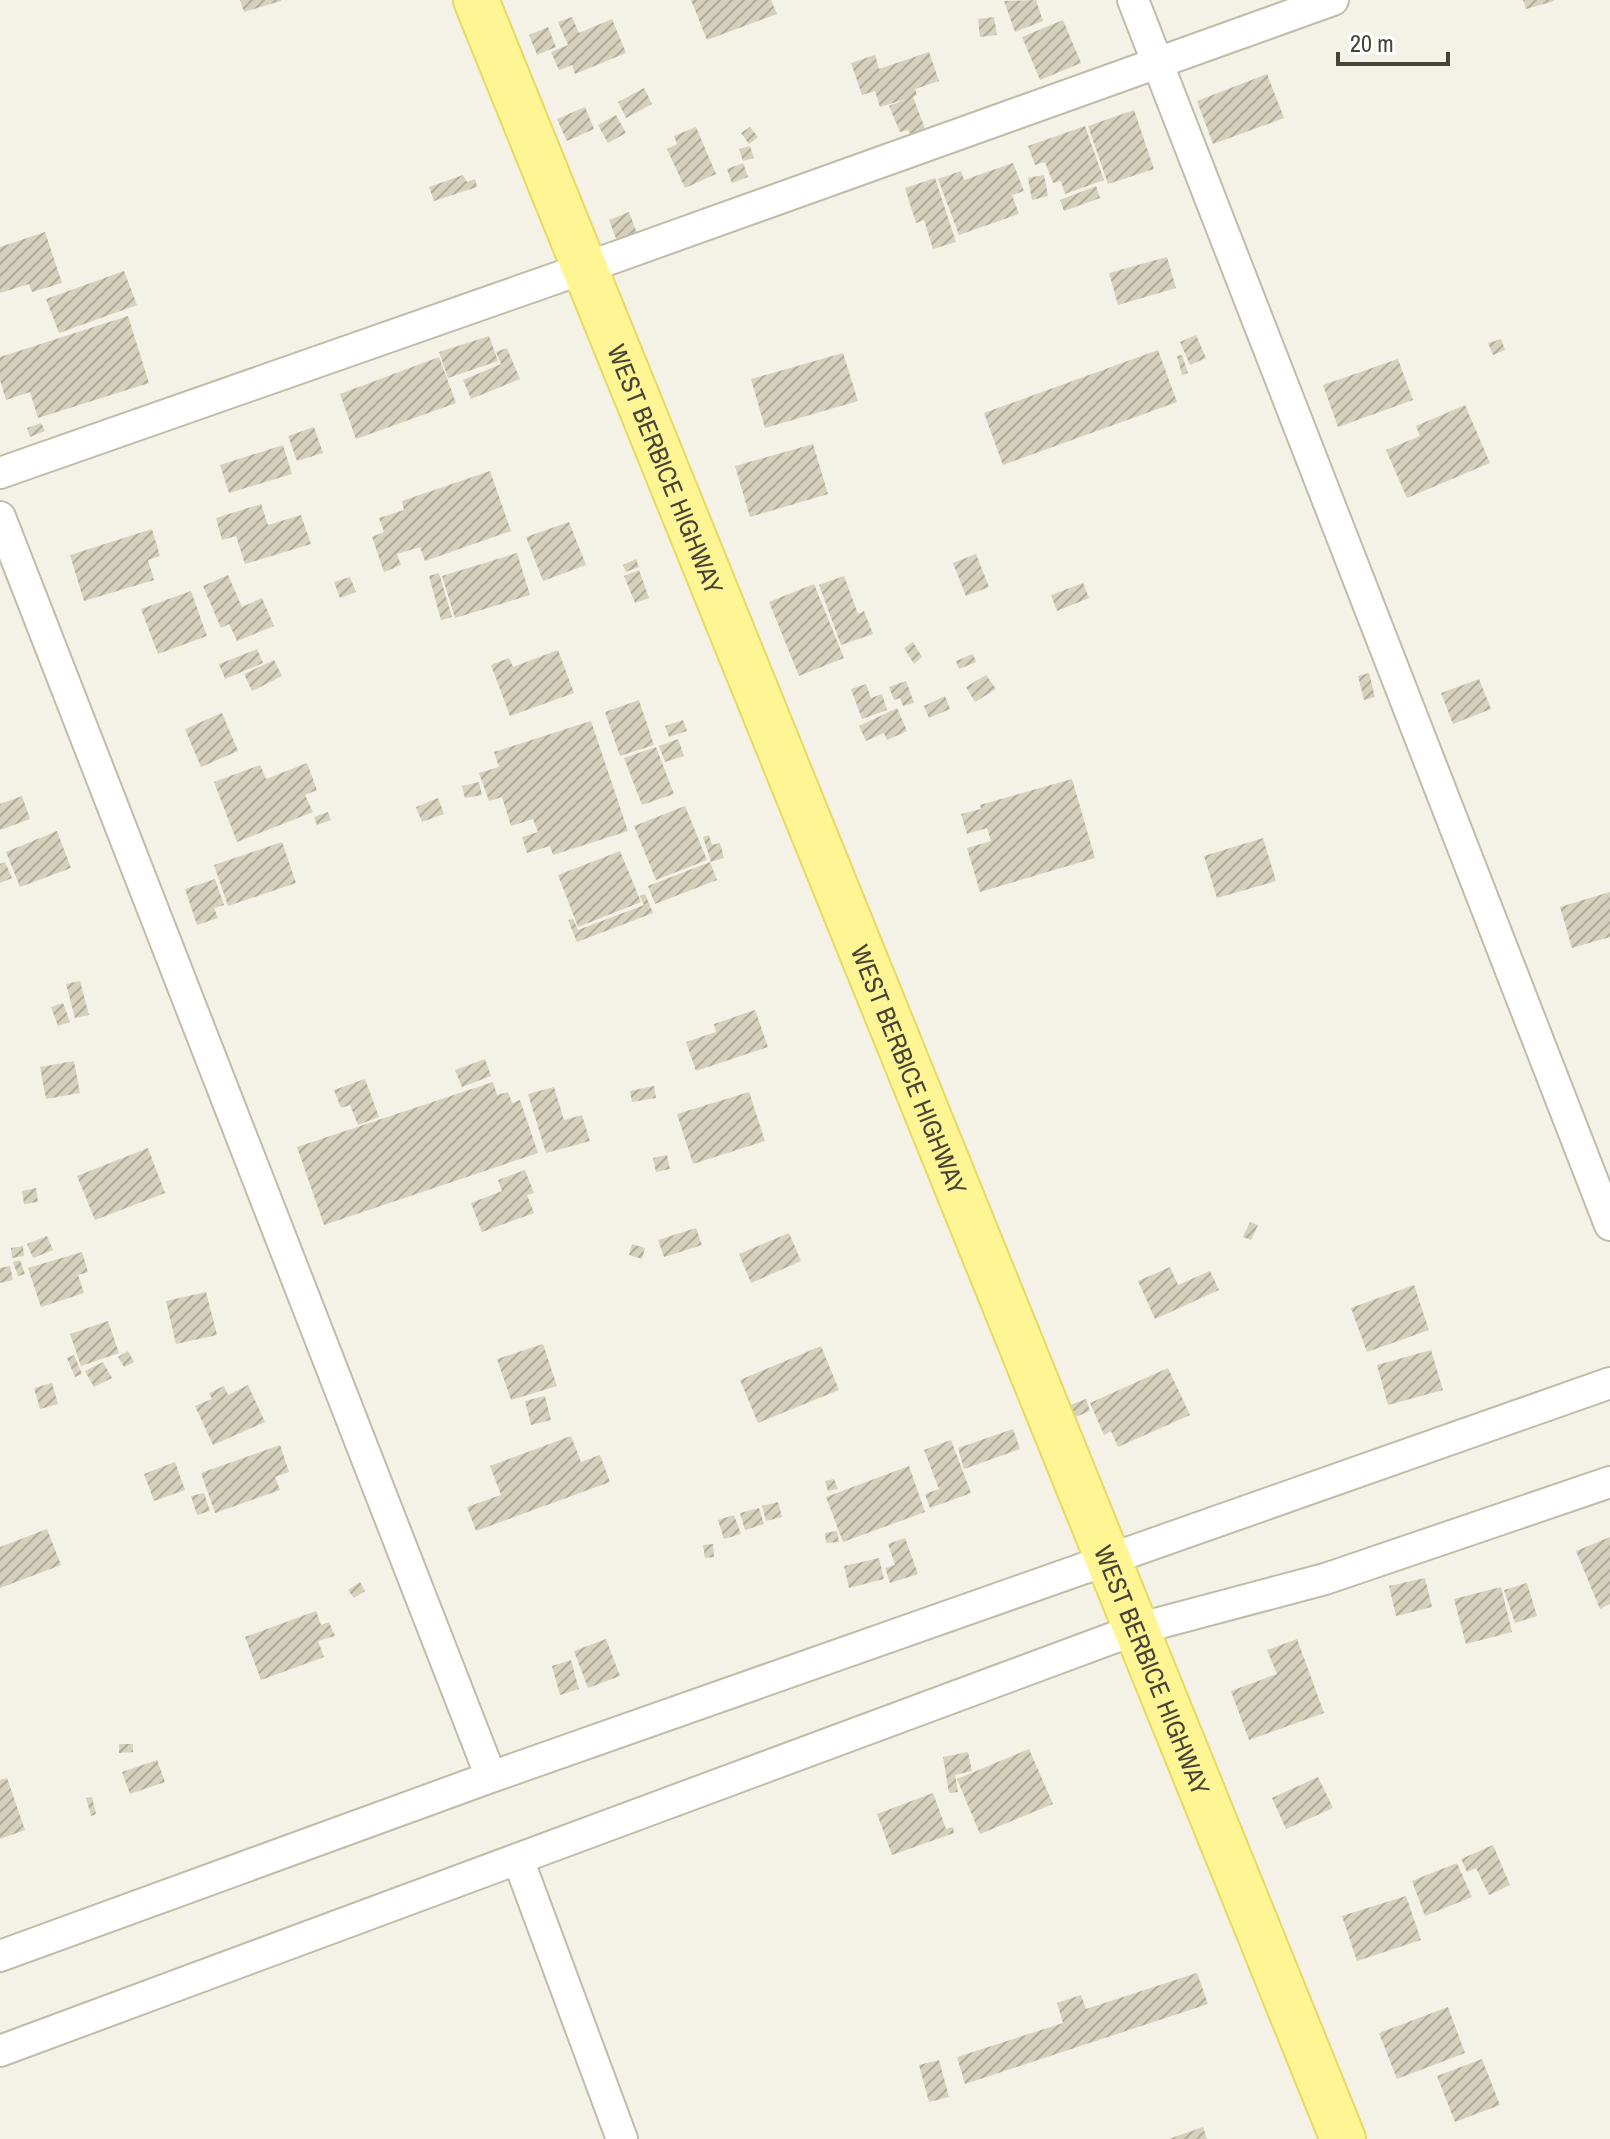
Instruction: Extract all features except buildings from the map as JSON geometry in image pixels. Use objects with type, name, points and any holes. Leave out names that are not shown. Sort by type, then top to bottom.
[{"type":"main road","name":"WEST BERBICE HIGHWAY","points":[[476,0],[1343,2139]]},
{"type":"street","points":[[1133,0],[1610,1225]]},
{"type":"street","points":[[0,473],[585,268],[1333,0]]},
{"type":"street","points":[[0,517],[491,1777]]},
{"type":"street","points":[[0,1956],[491,1777],[1610,1383]]},
{"type":"street","points":[[0,2051],[1137,1629],[1325,1579],[1610,1482]]},
{"type":"street","points":[[518,1859],[622,2139]]}]
